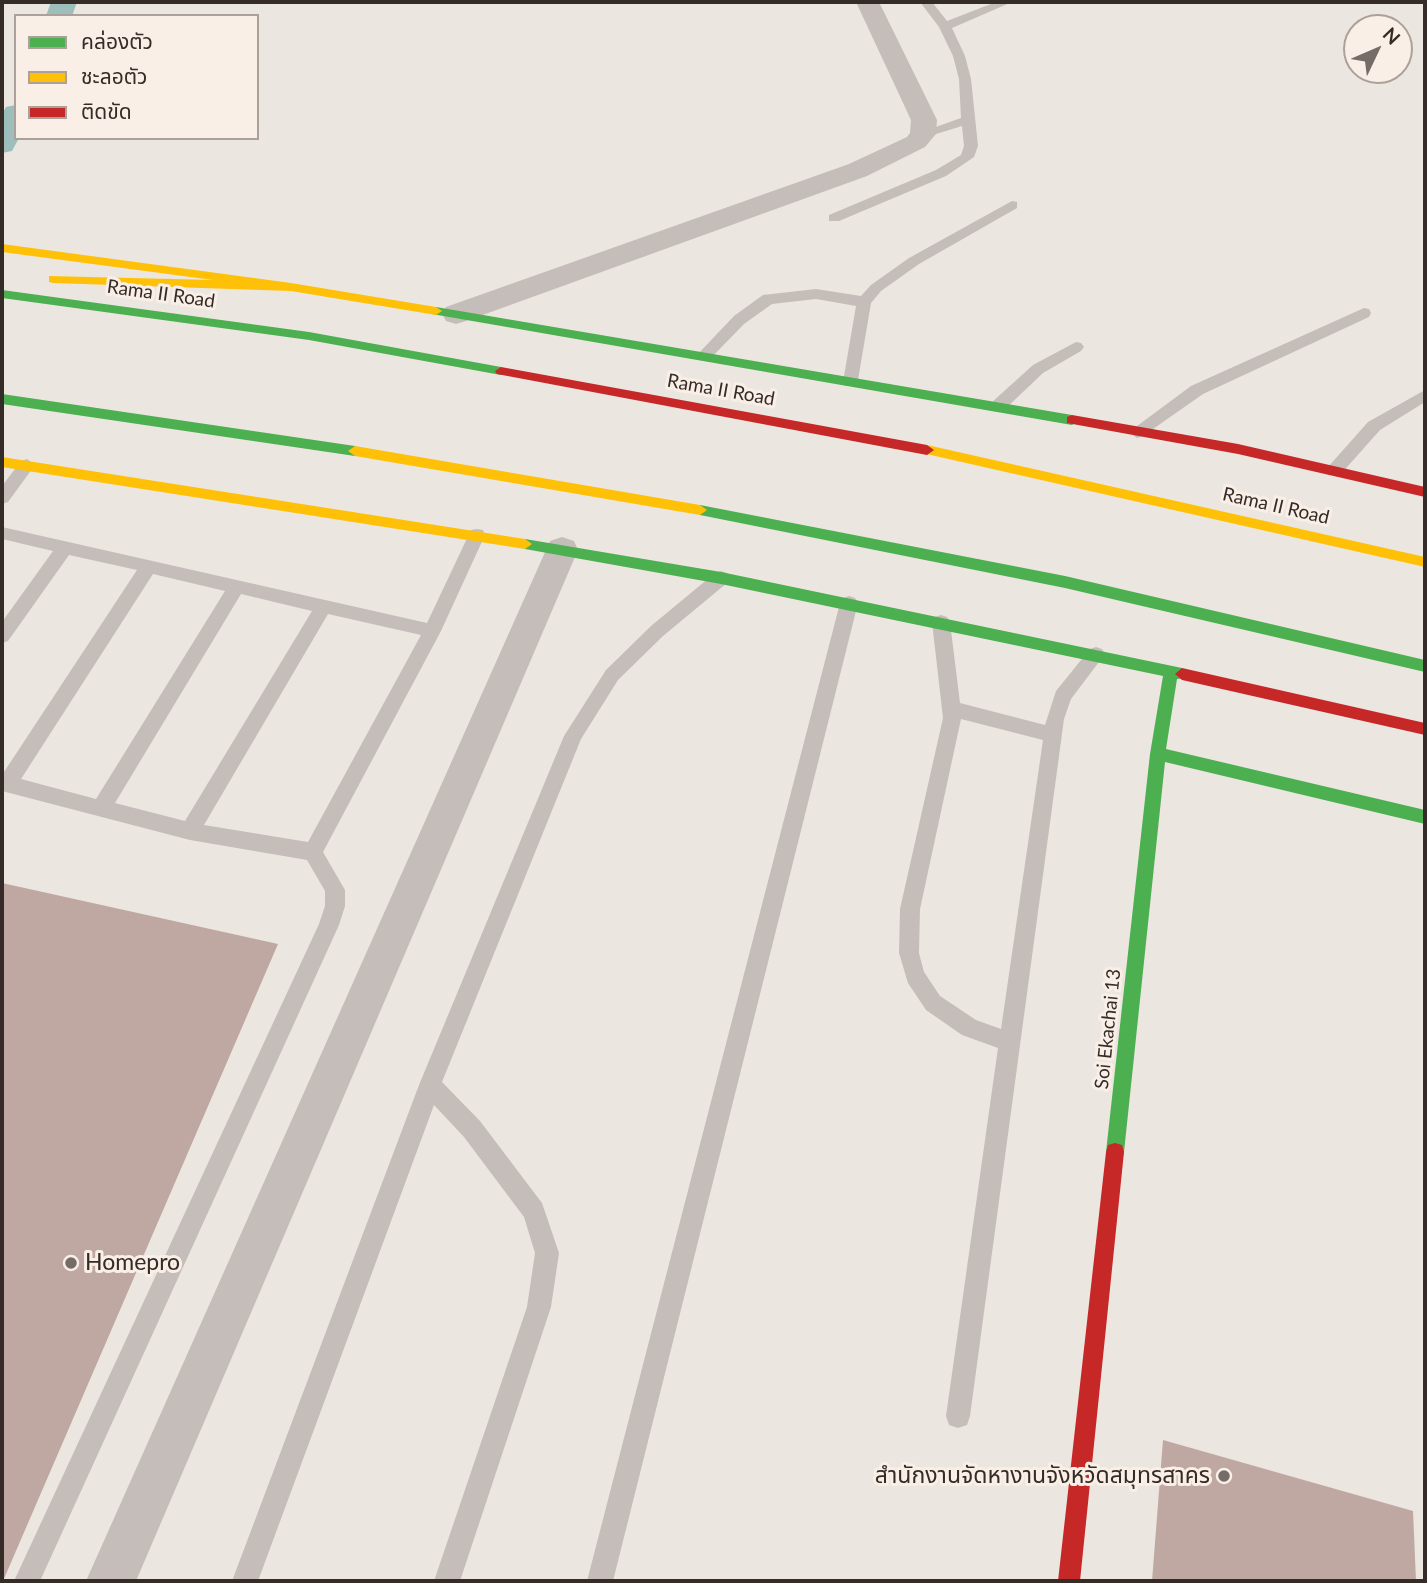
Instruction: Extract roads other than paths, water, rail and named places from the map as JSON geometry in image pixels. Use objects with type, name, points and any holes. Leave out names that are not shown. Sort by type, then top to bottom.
[{"type":"main road","name":"Rama II Road","points":[[2,248],[291,288],[704,356],[1238,449],[1425,492]]},
{"type":"main road","points":[[43,279],[291,288]]},
{"type":"main road","name":"Rama II Road","points":[[2,294],[309,335],[978,459],[1425,562]]},
{"type":"main road","points":[[2,399],[288,440],[581,488],[827,534],[1078,585],[1425,666]]},
{"type":"main road","points":[[1238,449],[1425,505]]},
{"type":"main road","points":[[2,461],[477,535],[721,578],[1096,654],[1425,729]]},
{"type":"main road","name":"Soi Ekachai 13","points":[[1069,1581],[1158,754],[1171,671]]},
{"type":"main road","points":[[1158,754],[1425,817]]},
{"type":"street","points":[[456,314],[858,170],[900,152],[923,134],[924,120],[867,2]]},
{"type":"street","points":[[111,1581],[562,550]]},
{"type":"lane","points":[[834,218],[942,173],[967,157],[971,146],[965,79],[959,56],[945,26],[926,2]]},
{"type":"lane","points":[[945,26],[1006,2]]},
{"type":"lane","points":[[923,134],[968,120]]},
{"type":"lane","points":[[851,382],[864,302],[887,279],[1012,205]]},
{"type":"lane","points":[[704,356],[739,320],[768,299],[816,294],[864,302]]},
{"type":"lane","points":[[1138,432],[1196,390],[1364,313]]},
{"type":"lane","points":[[997,407],[1038,369],[1076,347]]},
{"type":"lane","points":[[1334,471],[1374,426],[1425,395]]},
{"type":"lane","points":[[2,498],[27,465]]},
{"type":"lane","points":[[2,533],[432,631]]},
{"type":"lane","points":[[313,852],[432,631],[477,535]]},
{"type":"lane","points":[[2,636],[65,547]]},
{"type":"lane","points":[[149,566],[5,784],[190,831],[313,852]]},
{"type":"lane","points":[[245,1581],[430,1085],[573,736],[612,675],[657,631],[721,578]]},
{"type":"lane","points":[[100,810],[236,586]]},
{"type":"lane","points":[[600,1581],[849,603]]},
{"type":"lane","points":[[190,831],[323,607]]},
{"type":"lane","points":[[941,622],[952,709],[945,761],[910,909],[909,953],[915,976],[933,1003],[971,1028],[1010,1042]]},
{"type":"lane","points":[[958,1416],[1052,735],[1063,696],[1096,654]]},
{"type":"lane","points":[[952,709],[1052,735]]},
{"type":"lane","points":[[27,1581],[329,925],[335,906],[335,890],[313,852]]},
{"type":"lane","points":[[430,1085],[471,1129],[534,1211],[547,1253],[539,1307],[447,1581]]},
{"type":"waterway","points":[[60,14],[64,2]]},
{"type":"waterway","points":[[2,145],[14,118]]},
{"type":"place","name":"Homepro","points":[[71,1263]]},
{"type":"place","name":"สำนักงานจัดหางานจังหวัดสมุทรสาคร","points":[[1224,1476]]}]
